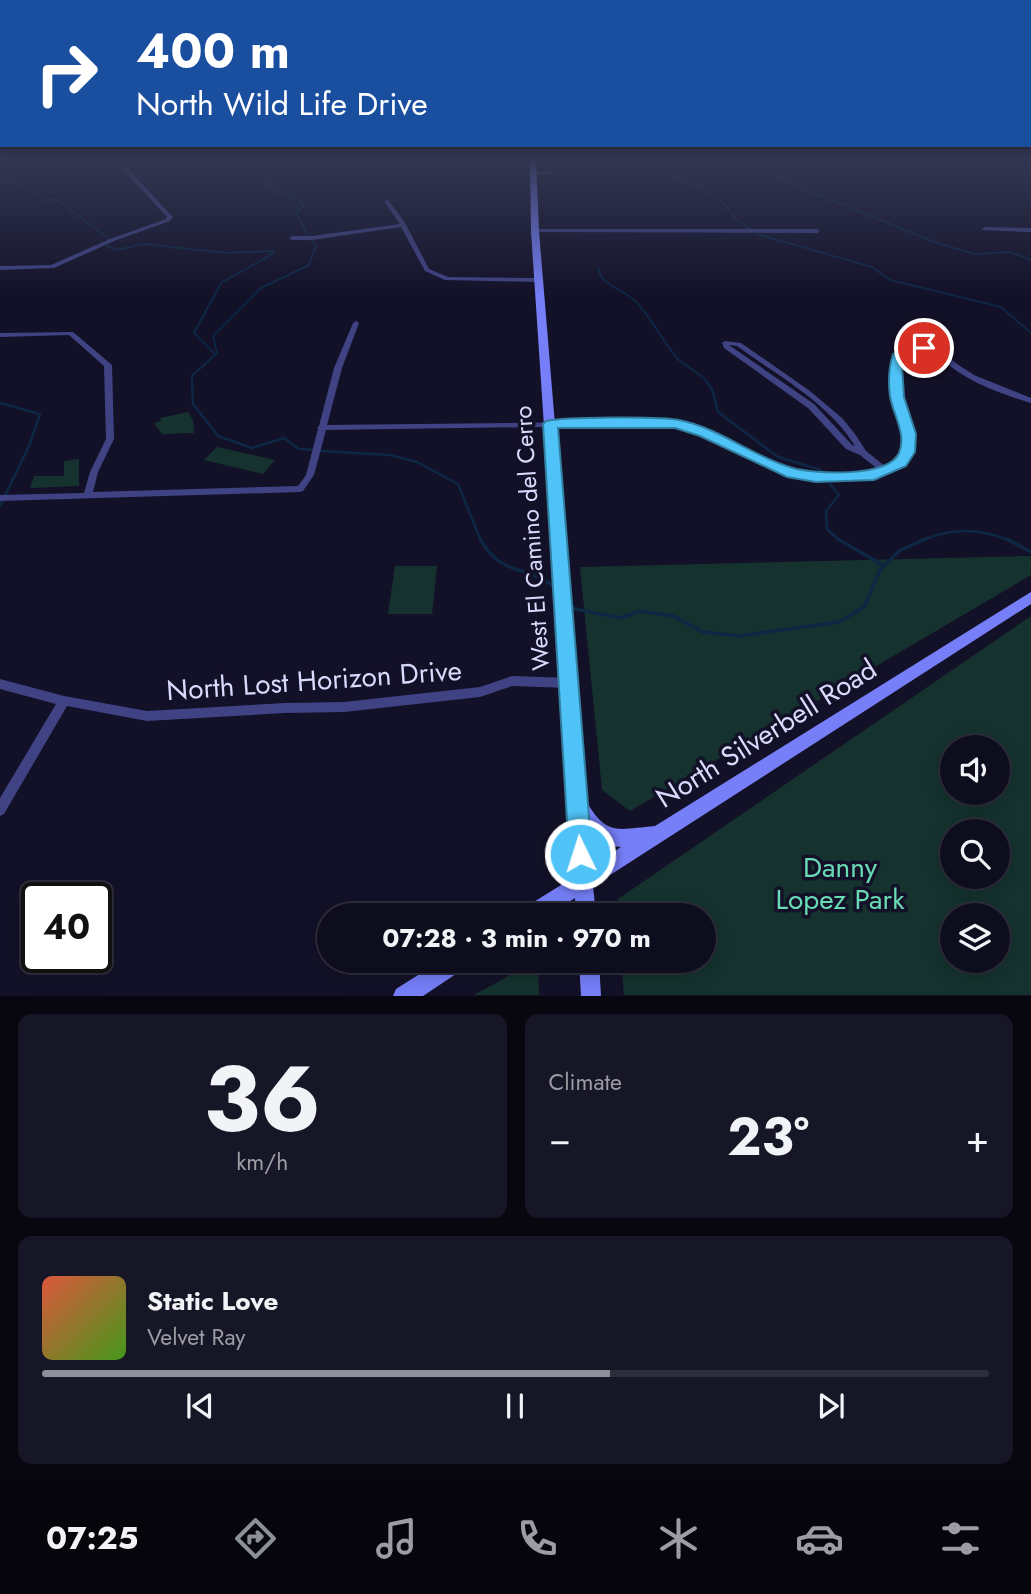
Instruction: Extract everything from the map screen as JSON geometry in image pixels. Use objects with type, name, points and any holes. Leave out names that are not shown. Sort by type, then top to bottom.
[{"type":"street","points":[[0,268],[52,267],[170,217],[157,203]]},
{"type":"street","points":[[389,203],[424,267],[436,275],[456,280],[539,280]]},
{"type":"street","name":"West El Camino del Cerro","points":[[534,203],[585,903]]},
{"type":"street","points":[[292,238],[305,239],[403,225]]},
{"type":"street","points":[[985,229],[1031,230]]},
{"type":"street","points":[[535,231],[817,231]]},
{"type":"street","points":[[0,498],[300,489],[310,475],[338,368],[356,323]]},
{"type":"street","points":[[0,335],[71,333],[108,365],[110,439],[94,472],[88,495]]},
{"type":"street","points":[[863,453],[858,442],[818,401],[739,344],[725,343],[726,347],[811,406],[849,447],[863,453],[886,471]]},
{"type":"street","points":[[321,428],[676,423],[706,433],[787,472],[836,478],[866,477],[901,463],[909,443],[895,382],[897,359],[904,352],[924,348],[938,349],[952,365],[968,375],[1031,401]]},
{"type":"street","name":"North Silverbell Road","points":[[550,903],[1031,597]]},
{"type":"street","name":"North Lost Horizon Drive","points":[[0,684],[126,714],[159,716],[344,707],[480,692],[512,681],[569,683]]},
{"type":"street","points":[[0,810],[64,701]]},
{"type":"street","points":[[577,800],[588,824],[601,835],[618,840],[658,835]]},
{"type":"street","points":[[403,996],[439,973]]},
{"type":"street","points":[[588,973],[591,996]]},
{"type":"green space","points":[[188,412],[193,420],[194,433],[162,434],[154,423],[161,421],[160,418]]},
{"type":"green space","points":[[217,447],[275,460],[263,474],[204,460]]},
{"type":"green space","points":[[79,459],[79,486],[30,488],[34,476],[64,476],[64,461]]},
{"type":"green space","points":[[1031,556],[1031,575],[630,811],[602,790],[580,567]]},
{"type":"green space","points":[[395,566],[437,566],[432,614],[388,614]]},
{"type":"green space","name":"Danny Lopez Park","points":[[1031,616],[1031,995],[624,995],[622,973],[716,973],[716,903],[618,903],[618,899]]},
{"type":"green space","points":[[513,973],[538,973],[539,995],[474,995]]},
{"type":"waterway","points":[[62,203],[108,238],[107,246],[116,250],[143,244],[227,253],[273,251],[274,253],[221,283],[194,333],[215,354]]},
{"type":"waterway","points":[[192,381],[192,376],[217,353],[213,336],[261,288],[309,265],[316,245],[307,235],[296,212],[303,207],[302,203]]},
{"type":"waterway","points":[[724,203],[736,219],[757,234],[872,267],[890,280],[1001,307],[1031,333]]},
{"type":"waterway","points":[[840,203],[937,243],[975,254],[1010,252],[1031,260]]},
{"type":"waterway","points":[[598,268],[606,282],[636,302],[677,358],[706,381]]},
{"type":"waterway","points":[[192,381],[193,404],[218,436],[252,448],[284,438],[299,449],[313,450]]},
{"type":"waterway","points":[[706,381],[712,389],[718,412],[778,457],[821,470]]},
{"type":"waterway","points":[[0,403],[40,414],[29,446],[0,506]]},
{"type":"waterway","points":[[320,451],[390,455],[417,462],[458,484],[480,540]]},
{"type":"waterway","points":[[830,484],[839,495],[826,511],[827,529],[840,541]]},
{"type":"waterway","points":[[921,541],[966,531],[1010,541]]},
{"type":"waterway","points":[[838,539],[884,566]]},
{"type":"waterway","points":[[884,566],[899,551],[925,539]]},
{"type":"waterway","points":[[1007,539],[1031,552]]},
{"type":"waterway","points":[[480,540],[497,560],[556,588]]},
{"type":"waterway","points":[[567,601],[575,609],[621,618],[640,611],[673,616],[703,632],[739,636],[839,622],[864,607],[884,566]]},
{"type":"route","points":[[580,854],[551,424],[676,423],[706,433],[787,472],[816,477],[857,478],[874,475],[901,463],[907,452],[909,434],[895,382],[897,359],[904,352],[924,348]]}]
